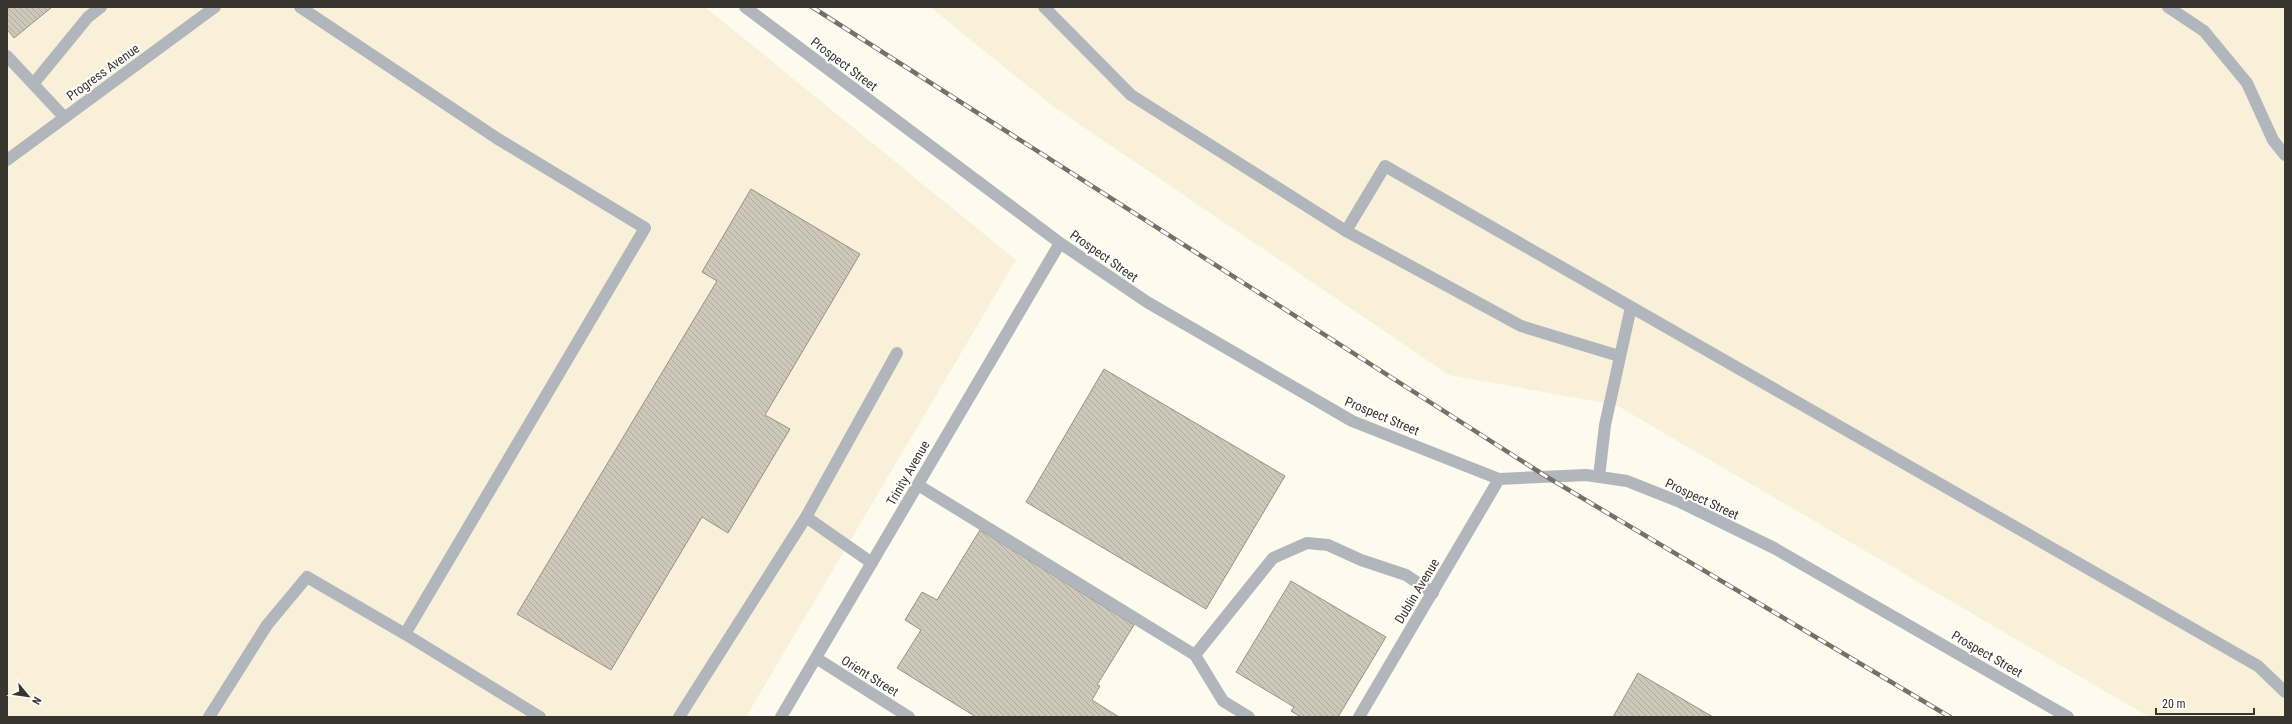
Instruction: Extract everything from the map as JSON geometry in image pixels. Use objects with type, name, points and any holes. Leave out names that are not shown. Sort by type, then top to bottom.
[{"type":"street","name":"Progress Avenue","points":[[7,160],[215,7]]},
{"type":"street","points":[[300,7],[498,138],[646,228],[405,634]]},
{"type":"street","name":"Prospect Street","points":[[745,7],[1060,243],[1147,302],[1352,421],[1500,479],[1586,475],[1627,482],[1680,502],[1774,548],[2068,717]]},
{"type":"street","points":[[1044,7],[1131,95],[1346,231],[1521,326],[1619,356]]},
{"type":"street","points":[[2168,7],[2204,31],[2247,83],[2274,140],[2285,155]]},
{"type":"street","points":[[34,83],[97,11]]},
{"type":"street","points":[[7,56],[34,83],[64,118]]},
{"type":"street","points":[[1346,231],[1385,166],[2258,666],[2285,692]]},
{"type":"street","name":"Trinity Avenue","points":[[781,717],[1060,243]]},
{"type":"street","points":[[1599,477],[1605,425],[1631,307]]},
{"type":"street","points":[[679,717],[806,518],[897,353]]},
{"type":"street","name":"Dublin Avenue","points":[[1359,717],[1500,479]]},
{"type":"street","points":[[918,485],[1195,655],[1223,701],[1248,717]]},
{"type":"street","points":[[806,518],[872,563]]},
{"type":"street","points":[[1195,655],[1273,558],[1307,543],[1328,545],[1361,560],[1406,575],[1433,592]]},
{"type":"street","points":[[209,717],[266,625],[307,577],[405,634],[540,717]]},
{"type":"street","name":"Orient Street","points":[[816,658],[909,717]]},
{"type":"shaded area","points":[[7,7],[705,7],[1016,260],[746,717],[7,717]]},
{"type":"shaded area","points":[[930,7],[2285,7],[2285,717],[2149,717],[1616,405],[1449,375],[1054,107]]},
{"type":"building","points":[[7,7],[52,7],[14,38],[7,29]]},
{"type":"building","points":[[751,189],[860,254],[765,415],[790,429],[728,533],[702,517],[611,670],[517,614],[717,281],[702,272]]},
{"type":"building","points":[[1104,369],[1285,476],[1206,609],[1026,502]]},
{"type":"building","points":[[980,530],[1134,625],[1097,685],[1100,686],[1092,700],[1119,717],[976,717],[897,668],[921,630],[905,620],[922,592],[937,600]]},
{"type":"building","points":[[1291,581],[1386,637],[1338,717],[1301,717],[1291,711],[1294,707],[1236,672]]},
{"type":"building","points":[[1638,673],[1713,717],[1613,717]]},
{"type":"railway","points":[[812,7],[1547,477],[1950,717]]}]
